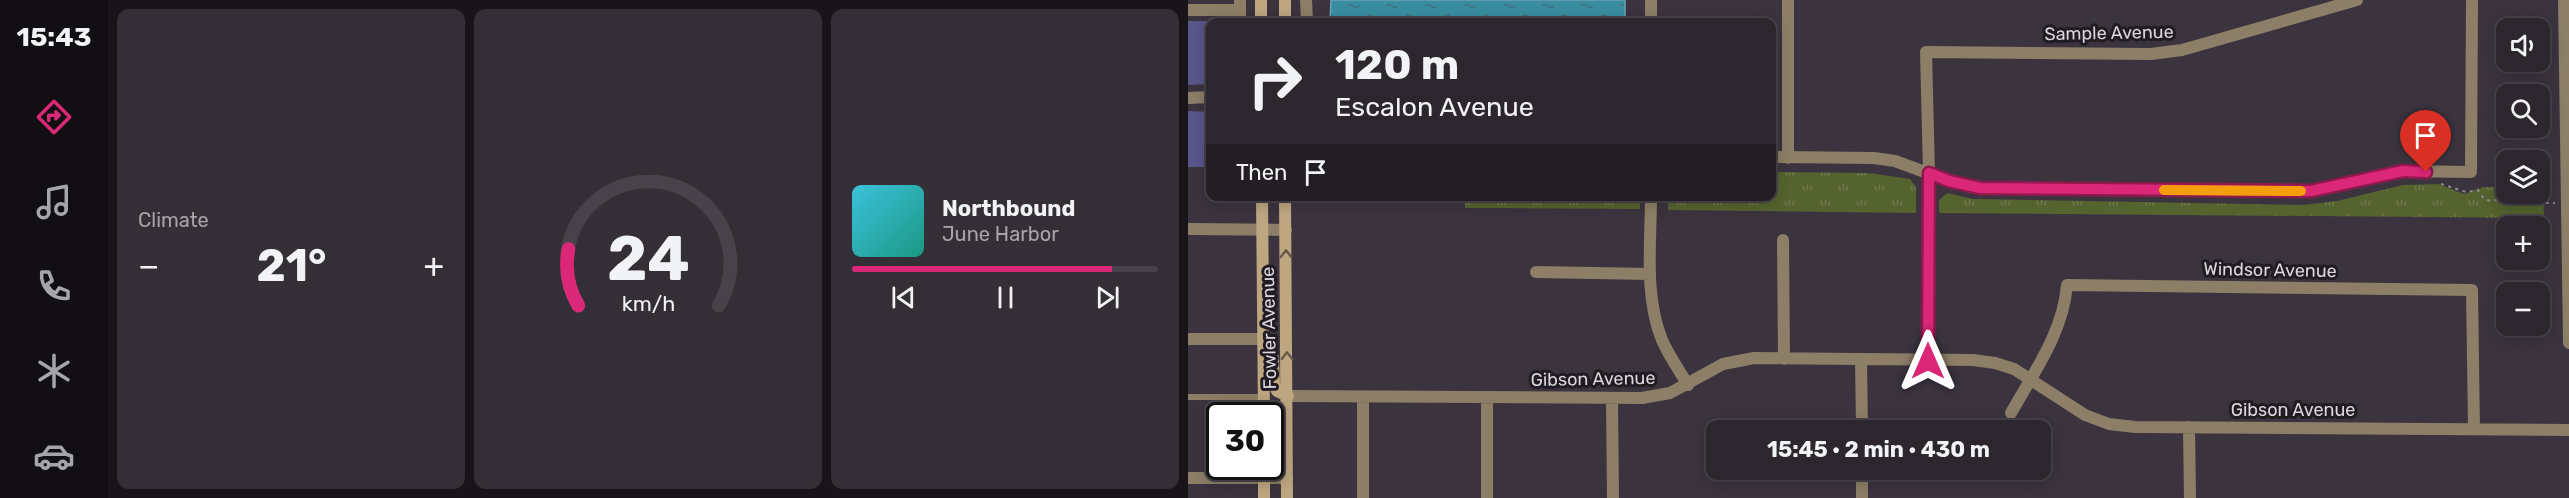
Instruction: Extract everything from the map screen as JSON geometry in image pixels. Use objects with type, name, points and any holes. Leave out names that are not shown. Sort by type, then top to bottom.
[{"type":"main road","points":[[1261,0],[1261,18]]},
{"type":"main road","points":[[1284,0],[1285,18]]},
{"type":"main road","name":"Fowler Avenue","points":[[1262,201],[1264,402]]},
{"type":"main road","name":"Fowler Avenue","points":[[1285,201],[1287,498]]},
{"type":"main road","points":[[1263,339],[1273,357],[1274,384],[1277,391],[1288,396]]},
{"type":"main road","points":[[1264,480],[1264,498]]},
{"type":"street","points":[[1306,0],[1307,18]]},
{"type":"street","points":[[1651,0],[1651,18]]},
{"type":"street","points":[[1788,0],[1788,158]]},
{"type":"street","name":"Sample Avenue","points":[[1929,173],[1926,52],[2151,54],[2182,50],[2357,0]]},
{"type":"street","points":[[1776,158],[1874,158],[1895,161],[1949,181],[1980,188],[2311,191],[2403,171],[2471,172],[2472,0]]},
{"type":"street","points":[[2564,0],[2569,344]]},
{"type":"street","points":[[1188,10],[1240,11]]},
{"type":"street","points":[[1188,98],[1206,97]]},
{"type":"street","points":[[1928,361],[1929,173]]},
{"type":"street","points":[[1651,201],[1650,274],[1654,310],[1662,340],[1688,385]]},
{"type":"street","points":[[1188,229],[1286,230]]},
{"type":"street","points":[[1783,240],[1784,359]]},
{"type":"street","points":[[1536,272],[1650,274]]},
{"type":"street","name":"Windsor Avenue","points":[[2031,379],[2061,321],[2067,285],[2472,290],[2474,429]]},
{"type":"street","points":[[1188,339],[1263,339]]},
{"type":"street","name":"Gibson Avenue","points":[[1288,396],[1657,397],[1688,385],[1723,364],[1754,358],[1973,360],[1995,363],[2031,379],[2085,415],[2109,424],[2189,428],[2569,430]]},
{"type":"street","points":[[1862,359],[1862,420]]},
{"type":"street","points":[[2011,413],[2031,379]]},
{"type":"street","points":[[1363,397],[1363,498]]},
{"type":"street","points":[[1487,398],[1488,498]]},
{"type":"street","points":[[1612,398],[1612,498]]},
{"type":"street","points":[[2189,428],[2190,498]]},
{"type":"street","points":[[1188,478],[1206,477]]},
{"type":"street","points":[[1862,480],[1862,498]]},
{"type":"lane","points":[[1188,397],[1264,397]]},
{"type":"green space","points":[[1776,172],[1869,173],[1910,179],[1916,187],[1916,213],[1668,210],[1668,201],[1776,201]]},
{"type":"green space","points":[[2438,184],[2464,194],[2483,187],[2496,187],[2496,204],[2544,204],[2544,216],[2496,218],[1939,213],[1939,200],[1947,193],[1973,199],[2303,205],[2337,201],[2403,185]]},
{"type":"green space","points":[[1465,201],[1640,201],[1640,209],[1465,208]]},
{"type":"water","points":[[1331,0],[1625,0],[1625,18],[1330,18]]},
{"type":"building","points":[[1188,21],[1206,21],[1206,84],[1188,85]]},
{"type":"building","points":[[1188,111],[1206,112],[1206,167],[1188,167]]},
{"type":"slow traffic","points":[[2164,190],[2301,191]]},
{"type":"route","points":[[1928,361],[1929,173],[1949,181],[1980,188],[2311,191],[2403,171],[2426,172]]}]
